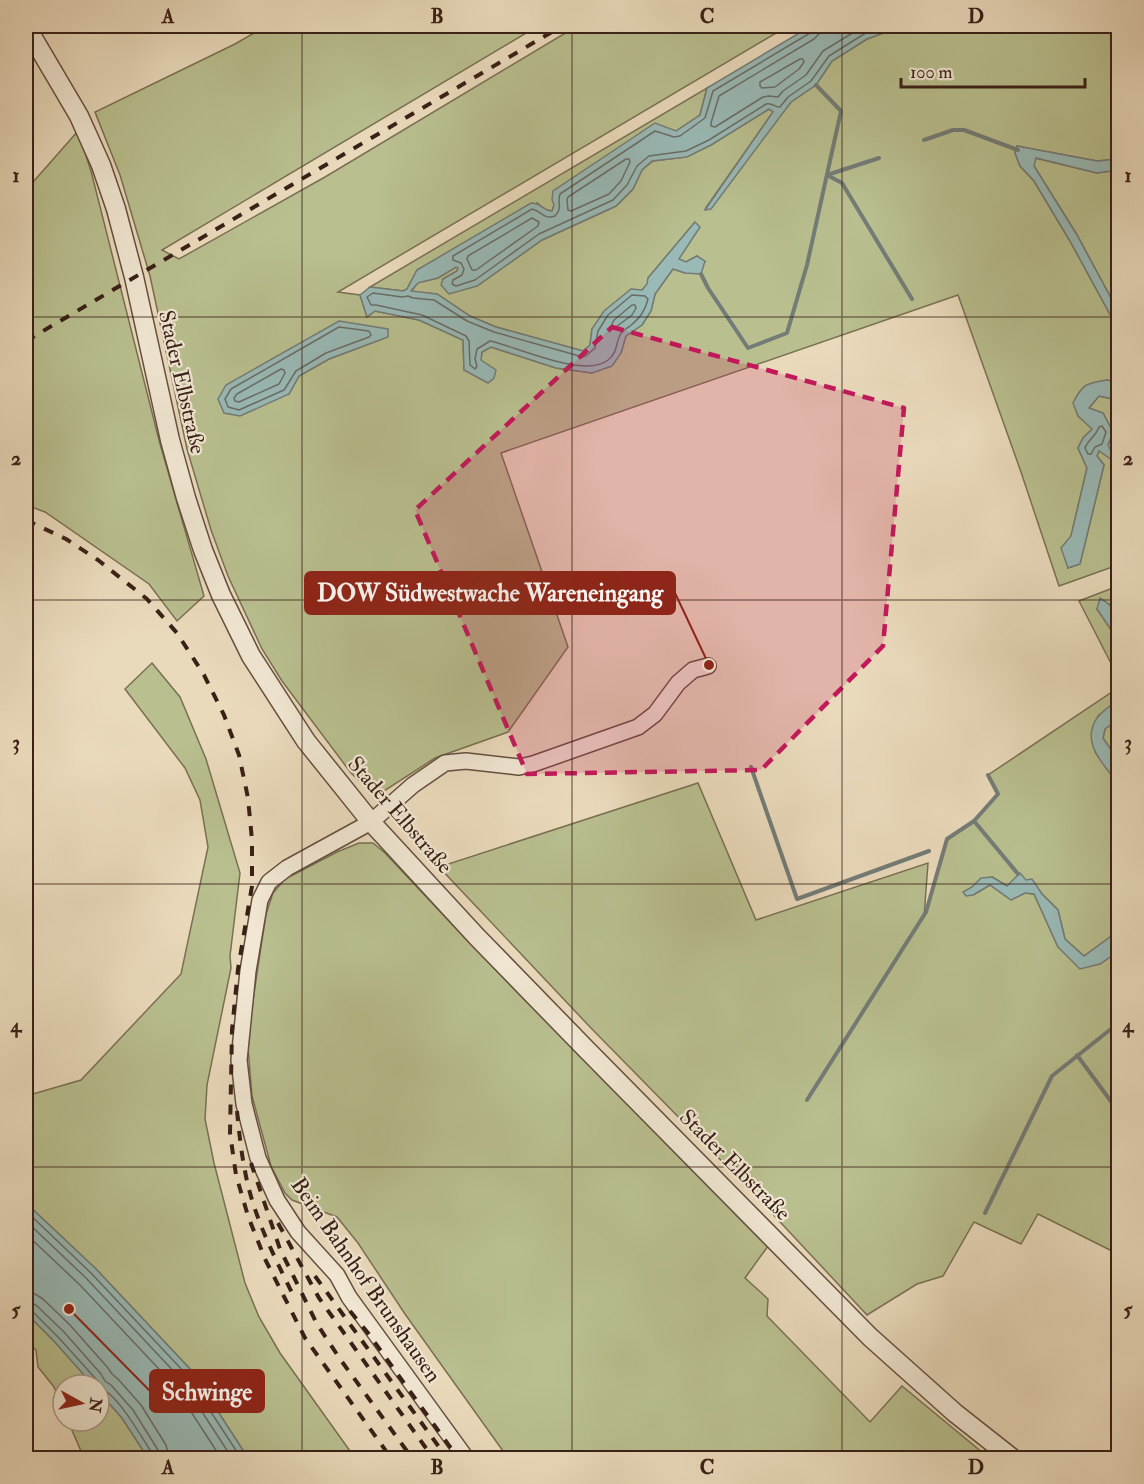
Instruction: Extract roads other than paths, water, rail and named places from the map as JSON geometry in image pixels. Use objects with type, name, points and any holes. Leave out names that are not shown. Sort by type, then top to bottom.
[{"type":"street","name":"Stader Elbstraße","points":[[27,27],[79,116],[105,176],[134,277],[170,440],[203,550],[221,595],[251,656],[306,741],[371,822],[485,945],[870,1336],[955,1413],[1012,1458]]},
{"type":"street","name":"Beim Bahnhof Brunshausen","points":[[466,1458],[349,1297],[337,1275],[298,1232],[277,1200],[258,1158],[244,1104],[239,1060],[248,971],[260,900],[268,882],[287,868],[371,822],[412,785],[445,764],[466,761],[519,767],[638,727],[655,714],[678,683],[693,670],[708,666]]},
{"type":"water","points":[[811,26],[902,26],[867,39],[832,61],[816,85],[791,102],[711,209],[705,210],[773,112],[769,109],[687,157],[652,161],[642,170],[633,189],[616,206],[542,240],[477,286],[449,294],[441,285],[443,279],[457,271],[456,267],[438,278],[418,283],[411,291],[437,294],[470,316],[496,327],[583,351],[590,345],[592,329],[604,311],[631,289],[642,290],[648,278],[695,222],[700,227],[679,259],[686,262],[697,256],[705,261],[701,274],[685,273],[673,269],[655,294],[651,311],[642,325],[626,336],[621,353],[612,366],[592,373],[556,368],[491,347],[482,352],[481,360],[496,370],[494,378],[488,383],[464,370],[463,340],[419,320],[375,311],[367,317],[360,295],[370,287],[403,291],[407,289],[417,270],[531,203],[552,211],[553,191],[655,123],[676,131],[700,115],[707,88]]},
{"type":"water","points":[[1017,146],[1097,161],[1118,159],[1118,170],[1097,173],[1036,158],[1034,166],[1077,235],[1118,311],[1118,329],[1034,181],[1020,166],[1015,153]]},
{"type":"water","points":[[339,321],[388,329],[388,337],[329,359],[299,376],[289,394],[240,416],[224,413],[218,399],[226,385]]},
{"type":"water","points":[[1107,380],[1118,383],[1118,400],[1099,396],[1089,408],[1103,413],[1113,432],[1108,445],[1114,457],[1112,460],[1099,451],[1097,456],[1104,465],[1080,564],[1068,568],[1061,548],[1071,536],[1087,468],[1078,448],[1083,438],[1092,429],[1078,416],[1073,403],[1082,388]]},
{"type":"water","points":[[1100,598],[1115,611],[1118,640],[1097,609]]},
{"type":"water","points":[[1118,700],[1118,720],[1105,729],[1103,738],[1118,760],[1118,784],[1096,753],[1091,736],[1092,727],[1097,718]]},
{"type":"water","points":[[1020,873],[1026,880],[1032,879],[1042,894],[1058,910],[1065,939],[1084,956],[1110,937],[1118,939],[1118,962],[1113,955],[1100,964],[1080,969],[1058,947],[1034,894],[1025,893],[1011,900],[990,885],[973,895],[966,896],[963,892],[981,878],[992,877],[1007,886]]},
{"type":"water","points":[[26,1203],[96,1269],[191,1370],[248,1458],[148,1458],[122,1418],[111,1406],[111,1373],[82,1373],[26,1313]]},
{"type":"waterway","points":[[701,274],[748,348],[787,333],[807,265],[841,111],[816,85]]},
{"type":"waterway","points":[[924,140],[953,130],[964,130],[1018,150]]},
{"type":"waterway","points":[[879,158],[827,175],[842,183],[912,299]]},
{"type":"waterway","points":[[751,767],[797,899],[929,851]]},
{"type":"waterway","points":[[988,775],[998,794],[974,821],[1018,874]]},
{"type":"waterway","points":[[807,1100],[926,912],[947,839],[974,821]]},
{"type":"waterway","points":[[985,1213],[1052,1076],[1111,1029]]},
{"type":"waterway","points":[[1077,1055],[1118,1111]]},
{"type":"railway","points":[[26,341],[562,26]]},
{"type":"railway","points":[[26,520],[66,539],[98,560],[147,599],[177,633],[204,675],[224,715],[239,755],[248,798],[252,840],[252,886],[238,969],[232,1030],[230,1133],[236,1175],[248,1216],[265,1259],[305,1338],[391,1458]]},
{"type":"railway","points":[[237,1111],[240,1141],[253,1204],[295,1299]]},
{"type":"railway","points":[[251,1163],[280,1249],[317,1324],[412,1458]]},
{"type":"railway","points":[[278,1223],[319,1298],[433,1458]]},
{"type":"railway","points":[[315,1276],[447,1458]]},
{"type":"railway","points":[[350,1311],[458,1458]]},
{"type":"place","name":"DOW Südwestwache Wareneingang","points":[[709,665]]},
{"type":"place","name":"Schwinge","points":[[69,1309]]}]
